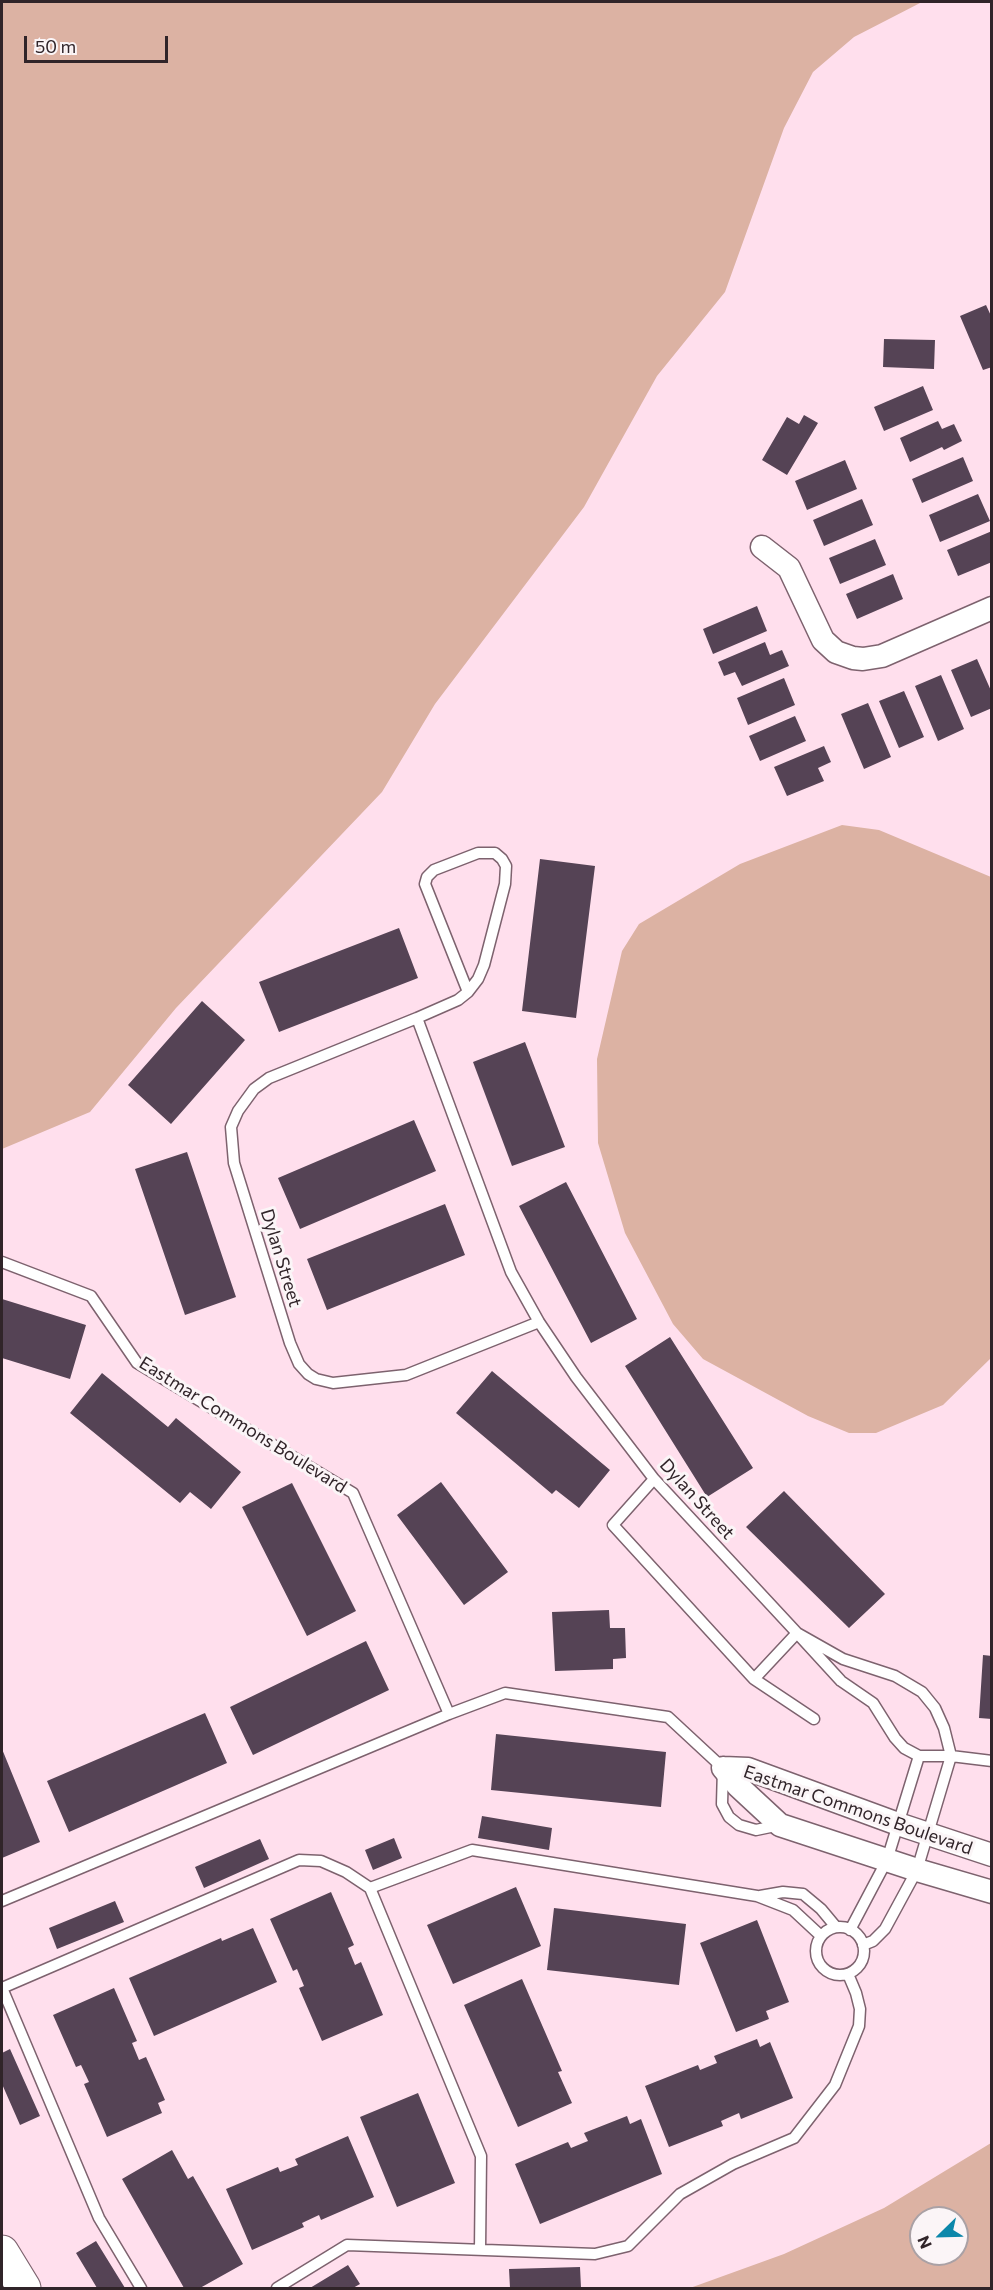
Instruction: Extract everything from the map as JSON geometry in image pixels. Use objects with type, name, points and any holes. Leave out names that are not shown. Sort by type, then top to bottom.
[{"type":"highway","points":[[2,2252],[24,2289]]},
{"type":"street","points":[[762,547],[789,568],[823,640],[836,652],[853,658],[882,656],[992,608]]},
{"type":"street","name":"Eastmar Commons Boulevard","points":[[723,1768],[738,1786],[780,1824],[917,1870],[992,1892]]},
{"type":"street","name":"Eastmar Commons Boulevard","points":[[723,1768],[748,1769],[929,1835],[992,1855]]},
{"type":"lane","name":"Dylan Street","points":[[468,992],[425,884],[427,877],[434,870],[478,853],[495,853],[506,866],[505,884],[484,965],[478,980],[468,992],[458,1000],[417,1018],[269,1078],[254,1089],[238,1111],[231,1127],[234,1163],[290,1343],[299,1364],[308,1374],[333,1383],[406,1375],[539,1322]]},
{"type":"lane","name":"Dylan Street","points":[[417,1018],[511,1272],[539,1322],[589,1394],[654,1479],[825,1667],[840,1682],[873,1702],[895,1738],[904,1748],[919,1756]]},
{"type":"lane","name":"Eastmar Commons Boulevard","points":[[2,1262],[91,1296],[137,1363],[353,1493],[449,1714]]},
{"type":"lane","points":[[654,1479],[613,1525],[754,1679],[814,1719]]},
{"type":"lane","name":"Dylan Street","points":[[796,1633],[843,1659],[895,1676],[922,1692],[935,1708],[944,1728],[951,1756],[917,1870],[885,1929],[873,1941],[863,1945]]},
{"type":"lane","points":[[754,1679],[796,1633]]},
{"type":"lane","name":"Eastmar Commons Boulevard","points":[[2,1901],[449,1714],[505,1693],[668,1717],[723,1768]]},
{"type":"lane","points":[[850,1930],[887,1860],[919,1756],[951,1756],[992,1761]]},
{"type":"lane","points":[[370,1888],[472,1850],[757,1896],[793,1910],[821,1936]]},
{"type":"lane","points":[[141,2289],[99,2218],[2,1988],[299,1860],[321,1861],[346,1872],[370,1888],[481,2156],[480,2250]]},
{"type":"lane","points":[[757,1896],[783,1892],[803,1894],[821,1909],[836,1928]]},
{"type":"lane","points":[[836,1928],[850,1930],[855,1933],[863,1945],[862,1960],[856,1969],[848,1974],[839,1976],[830,1974],[823,1969],[816,1953],[817,1944],[821,1936],[836,1928]]},
{"type":"lane","points":[[277,2289],[347,2245],[595,2254],[628,2246],[680,2194],[734,2164],[794,2138],[835,2085],[859,2026],[860,2008],[848,1974]]},
{"type":"shaded area","points":[[2,2],[922,2],[854,37],[813,72],[784,128],[725,292],[657,376],[584,507],[435,704],[382,792],[176,1008],[90,1112],[2,1149]]},
{"type":"shaded area","points":[[842,825],[879,830],[991,877],[991,1358],[943,1405],[876,1433],[849,1433],[808,1416],[703,1359],[673,1324],[625,1233],[598,1143],[597,1059],[622,951],[639,924],[740,864]]},
{"type":"shaded area","points":[[991,2143],[991,2288],[690,2288],[784,2254],[884,2208]]},
{"type":"building","points":[[986,305],[992,318],[992,367],[983,370],[960,316]]},
{"type":"building","points":[[884,339],[935,340],[934,369],[883,367]]},
{"type":"building","points":[[923,386],[933,410],[884,431],[874,407]]},
{"type":"building","points":[[804,415],[818,423],[787,475],[762,460],[787,417],[799,424]]},
{"type":"building","points":[[938,421],[942,429],[954,424],[962,441],[944,450],[942,447],[910,462],[900,438]]},
{"type":"building","points":[[963,457],[973,481],[922,503],[912,479]]},
{"type":"building","points":[[845,460],[857,489],[807,510],[795,481]]},
{"type":"building","points":[[978,494],[990,521],[940,542],[929,515]]},
{"type":"building","points":[[862,499],[873,525],[824,546],[813,520]]},
{"type":"building","points":[[992,531],[992,562],[958,576],[947,550]]},
{"type":"building","points":[[875,539],[886,565],[840,584],[829,558]]},
{"type":"building","points":[[893,574],[903,599],[857,619],[846,594]]},
{"type":"building","points":[[757,606],[767,631],[713,654],[703,629]]},
{"type":"building","points":[[765,642],[770,655],[782,650],[789,666],[742,686],[735,672],[724,676],[718,662]]},
{"type":"building","points":[[977,659],[992,693],[992,708],[971,717],[951,670]]},
{"type":"building","points":[[941,675],[964,729],[938,741],[915,686]]},
{"type":"building","points":[[784,678],[795,705],[748,725],[737,698]]},
{"type":"building","points":[[904,691],[924,737],[899,748],[879,701]]},
{"type":"building","points":[[868,703],[891,757],[864,769],[841,714]]},
{"type":"building","points":[[795,716],[806,741],[760,761],[749,736]]},
{"type":"building","points":[[824,746],[831,762],[818,768],[824,781],[787,796],[774,767]]},
{"type":"building","points":[[540,859],[595,866],[576,1018],[522,1011]]},
{"type":"building","points":[[399,928],[418,978],[279,1032],[259,982]]},
{"type":"building","points":[[202,1001],[245,1040],[171,1124],[128,1085]]},
{"type":"building","points":[[525,1042],[565,1147],[512,1166],[473,1062]]},
{"type":"building","points":[[414,1120],[436,1171],[300,1229],[278,1178]]},
{"type":"building","points":[[187,1152],[236,1297],[185,1315],[135,1169]]},
{"type":"building","points":[[566,1182],[637,1319],[591,1343],[519,1206]]},
{"type":"building","points":[[445,1204],[465,1255],[327,1310],[307,1259]]},
{"type":"building","points":[[2,1299],[86,1325],[70,1379],[2,1358]]},
{"type":"building","points":[[670,1337],[753,1468],[707,1497],[625,1366]]},
{"type":"building","points":[[492,1371],[610,1470],[579,1508],[556,1490],[552,1494],[456,1413]]},
{"type":"building","points":[[102,1373],[168,1427],[176,1418],[241,1472],[211,1509],[190,1492],[180,1503],[70,1413]]},
{"type":"building","points":[[441,1482],[508,1572],[464,1605],[397,1515]]},
{"type":"building","points":[[292,1483],[356,1611],[307,1636],[242,1507]]},
{"type":"building","points":[[784,1491],[885,1594],[849,1628],[746,1527]]},
{"type":"building","points":[[609,1610],[610,1628],[625,1628],[626,1658],[613,1659],[613,1669],[555,1671],[552,1612]]},
{"type":"building","points":[[366,1641],[389,1690],[253,1755],[230,1707]]},
{"type":"building","points":[[983,1655],[992,1656],[992,1719],[979,1718]]},
{"type":"building","points":[[205,1713],[227,1763],[69,1832],[47,1781]]},
{"type":"building","points":[[496,1734],[666,1752],[661,1807],[491,1790]]},
{"type":"building","points":[[2,1749],[40,1842],[2,1858]]},
{"type":"building","points":[[482,1816],[552,1828],[549,1850],[478,1838]]},
{"type":"building","points":[[394,1838],[402,1858],[373,1870],[365,1850]]},
{"type":"building","points":[[260,1839],[269,1859],[204,1888],[195,1867]]},
{"type":"building","points":[[516,1887],[541,1946],[453,1984],[427,1925]]},
{"type":"building","points":[[331,1892],[354,1945],[348,1948],[355,1965],[361,1962],[383,2015],[322,2041],[299,1988],[304,1986],[297,1969],[293,1971],[270,1919]]},
{"type":"building","points":[[115,1901],[124,1922],[57,1949],[49,1928]]},
{"type":"building","points":[[554,1908],[686,1924],[679,1985],[547,1970]]},
{"type":"building","points":[[757,1920],[789,2002],[766,2011],[769,2019],[736,2032],[700,1943]]},
{"type":"building","points":[[253,1928],[277,1982],[154,2036],[129,1978],[221,1938],[222,1941]]},
{"type":"building","points":[[522,1979],[562,2071],[558,2072],[572,2103],[518,2127],[464,2005]]},
{"type":"building","points":[[114,1988],[137,2041],[132,2043],[139,2060],[146,2057],[165,2100],[158,2103],[162,2113],[107,2137],[84,2084],[89,2082],[81,2065],[76,2067],[53,2015]]},
{"type":"building","points":[[757,2039],[760,2047],[770,2042],[793,2098],[741,2119],[739,2113],[721,2121],[723,2126],[669,2147],[645,2086],[698,2065],[700,2070],[717,2063],[714,2056]]},
{"type":"building","points":[[10,2049],[40,2116],[20,2125],[2,2084],[2,2053]]},
{"type":"building","points":[[418,2093],[455,2183],[397,2207],[360,2117]]},
{"type":"building","points":[[627,2116],[630,2124],[641,2119],[662,2174],[540,2224],[515,2164],[568,2142],[571,2148],[588,2141],[584,2133]]},
{"type":"building","points":[[348,2136],[374,2197],[321,2220],[319,2215],[302,2223],[304,2227],[252,2250],[226,2189],[278,2167],[280,2172],[298,2165],[295,2159]]},
{"type":"building","points":[[172,2150],[188,2179],[193,2176],[243,2264],[200,2288],[184,2288],[122,2179]]},
{"type":"building","points":[[96,2241],[125,2288],[97,2288],[76,2253]]},
{"type":"building","points":[[348,2265],[360,2284],[353,2288],[310,2288]]},
{"type":"building","points":[[580,2267],[581,2288],[510,2288],[509,2269]]}]
